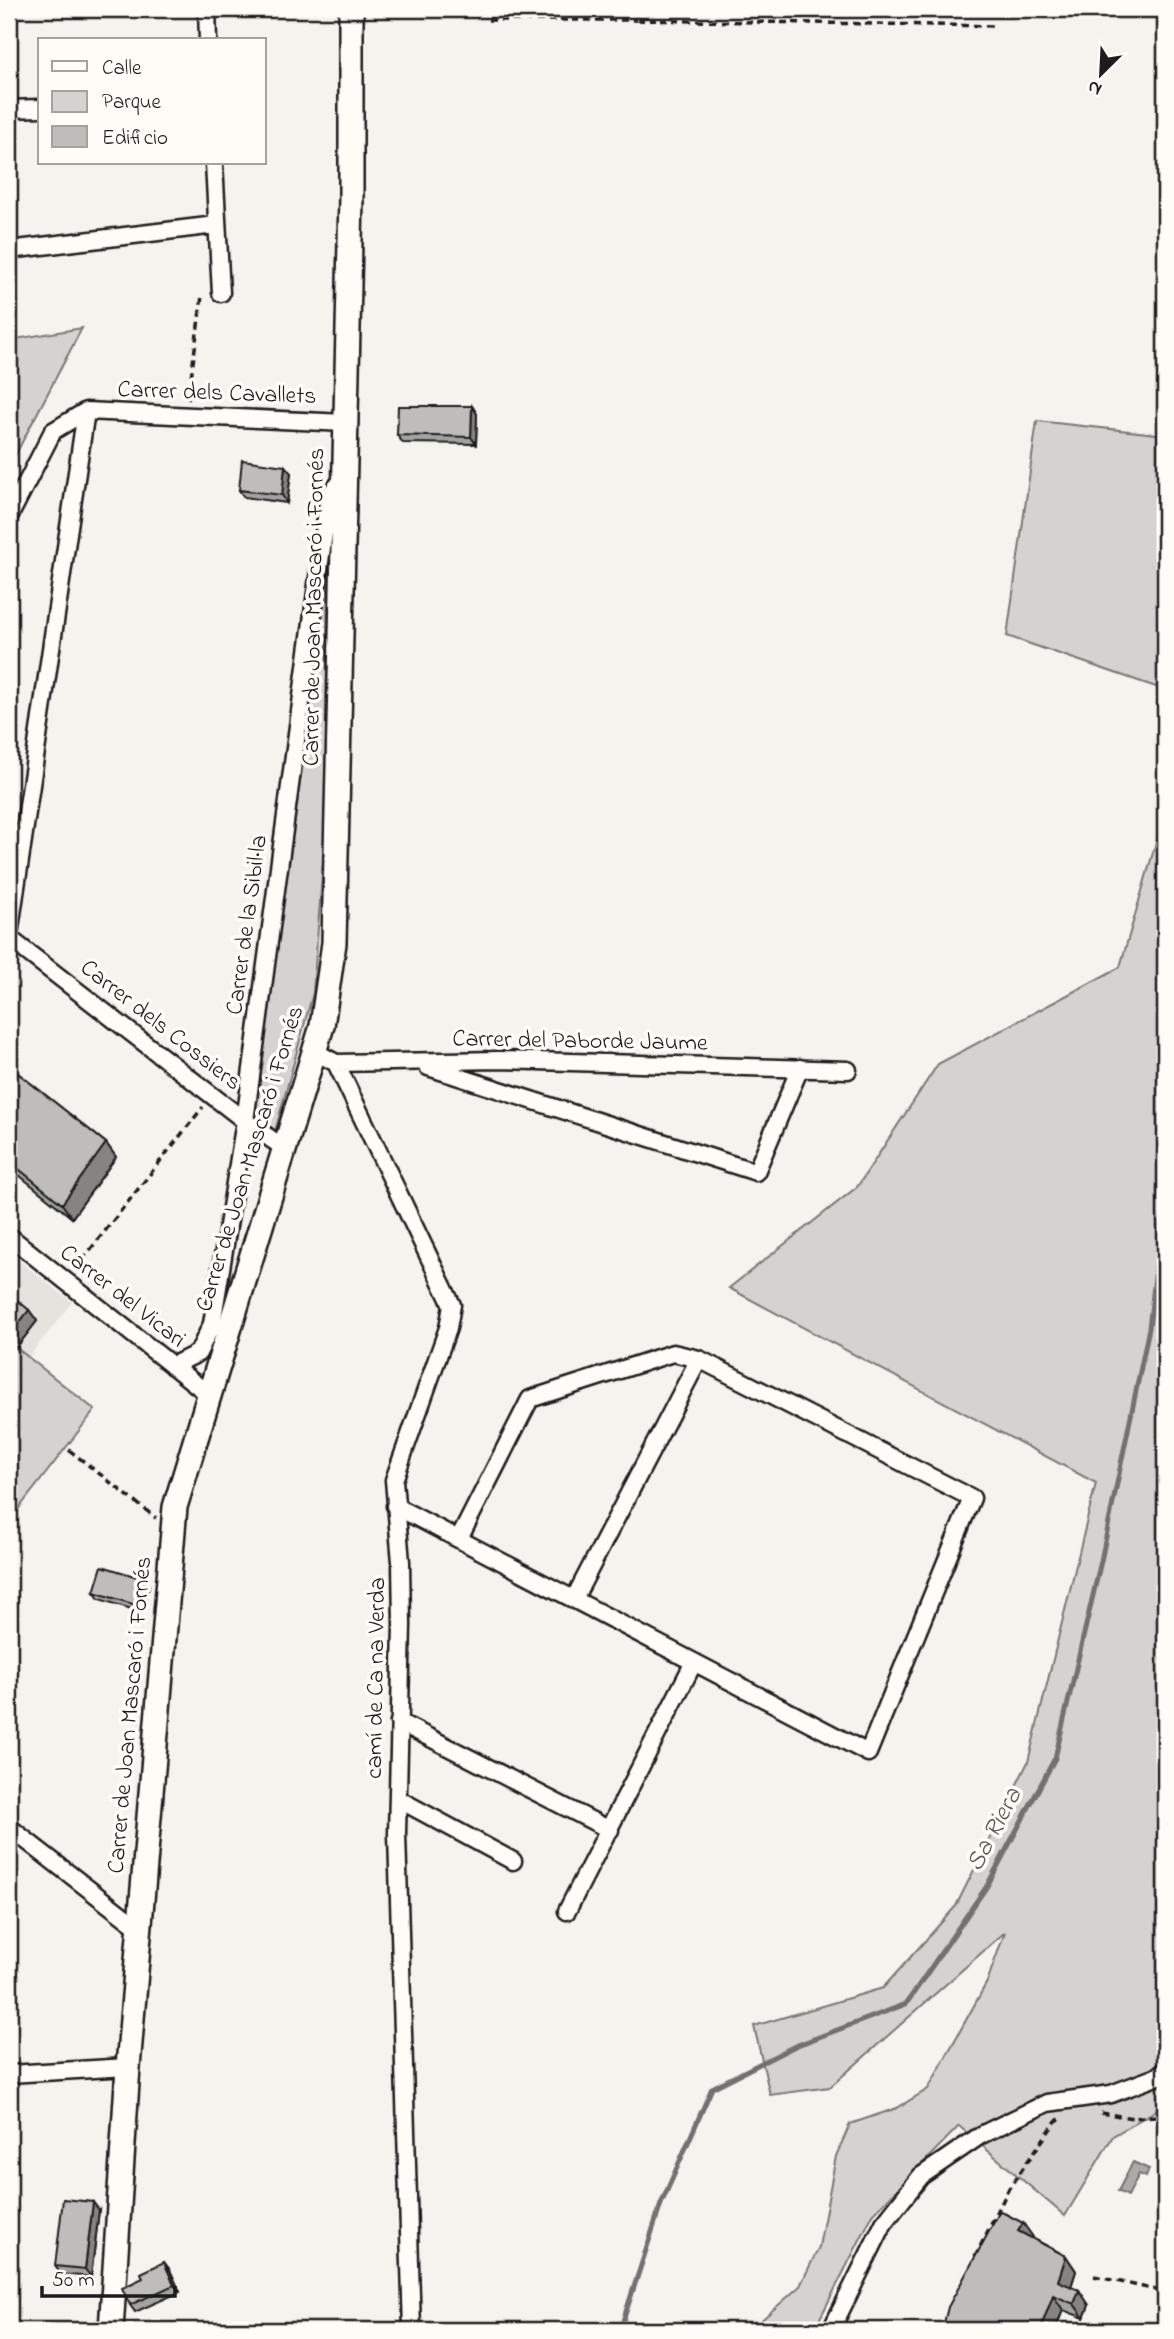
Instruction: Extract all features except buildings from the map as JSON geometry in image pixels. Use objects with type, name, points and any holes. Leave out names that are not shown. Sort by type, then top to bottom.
[{"type":"street","points":[[207,9],[208,38]]},
{"type":"street","name":"Carrer de Joan Mascaró i Fornés","points":[[111,2322],[128,2067],[175,1507],[322,1026],[334,943],[350,210],[351,9]]},
{"type":"street","points":[[9,109],[38,108]]},
{"type":"street","points":[[214,164],[221,293]]},
{"type":"street","points":[[9,250],[216,225]]},
{"type":"street","points":[[9,517],[53,431],[86,411]]},
{"type":"street","points":[[9,937],[86,411]]},
{"type":"street","name":"Carrer dels Cavallets","points":[[86,411],[346,422]]},
{"type":"street","name":"Carrer de la Sibil·la","points":[[172,1366],[198,1353],[212,1324],[245,1121],[328,495],[344,478]]},
{"type":"street","name":"Carrer dels Cossiers","points":[[9,937],[245,1121],[284,1148]]},
{"type":"street","name":"Carrer del Paborde Jaume","points":[[314,1051],[336,1063],[499,1060],[848,1070]]},
{"type":"street","name":"camí de Ca na Verda","points":[[336,1063],[452,1305],[448,1328],[394,1480],[401,1562],[398,1800],[412,2330]]},
{"type":"street","points":[[415,1063],[756,1172],[800,1068]]},
{"type":"street","name":"Carrer del Vicari","points":[[9,1236],[208,1394]]},
{"type":"street","points":[[395,1506],[868,1753],[972,1498],[699,1359],[673,1353],[530,1399],[459,1539]]},
{"type":"street","points":[[574,1599],[699,1359]]},
{"type":"street","points":[[568,1911],[694,1662]]},
{"type":"street","points":[[399,1721],[610,1830]]},
{"type":"street","points":[[398,1800],[513,1861]]},
{"type":"street","points":[[9,1827],[140,1929]]},
{"type":"street","points":[[9,2074],[128,2067]]},
{"type":"street","points":[[831,2330],[884,2223],[921,2176],[981,2135],[1047,2103],[1111,2094],[1156,2077],[1165,2070]]},
{"type":"street","points":[[111,2322],[128,2325],[131,2330]]},
{"type":"path","points":[[636,9],[636,20]]},
{"type":"path","points":[[488,20],[996,26]]},
{"type":"path","points":[[186,415],[202,296],[221,293]]},
{"type":"path","points":[[65,1281],[212,1095]]},
{"type":"path","points":[[69,1450],[172,1531]]},
{"type":"path","points":[[1096,2112],[1133,2118],[1165,2115]]},
{"type":"path","points":[[973,2262],[1009,2188],[1056,2121],[1065,2117]]},
{"type":"path","points":[[1094,2276],[1165,2292]]},
{"type":"shaded area","points":[[9,1253],[72,1302],[28,1358],[9,1342]]},
{"type":"shaded area","points":[[1133,2162],[1149,2169],[1146,2177],[1139,2174],[1128,2196],[1118,2191]]},
{"type":"green space","points":[[82,328],[9,467],[9,340]]},
{"type":"green space","points":[[1037,421],[1165,435],[1165,690],[1007,636]]},
{"type":"green space","points":[[328,549],[325,836],[313,993],[274,1135],[250,1117]]},
{"type":"green space","points":[[1165,811],[1165,2105],[1113,2136],[1065,2216],[959,2126],[873,2214],[814,2330],[755,2330],[757,2324],[800,2286],[819,2247],[836,2156],[850,2124],[897,2108],[928,2089],[987,1982],[1005,1932],[830,2087],[770,2095],[754,2026],[883,1988],[956,1906],[1028,1762],[1096,1483],[729,1288],[857,1187],[938,1064],[1120,967]]},
{"type":"green space","points":[[9,1342],[95,1410],[9,1521]]},
{"type":"waterway","name":"Sa Riera","points":[[620,2330],[661,2204],[712,2088],[795,2046],[906,2004],[987,1886],[1055,1758],[1101,1561],[1149,1328],[1165,1193]]}]
